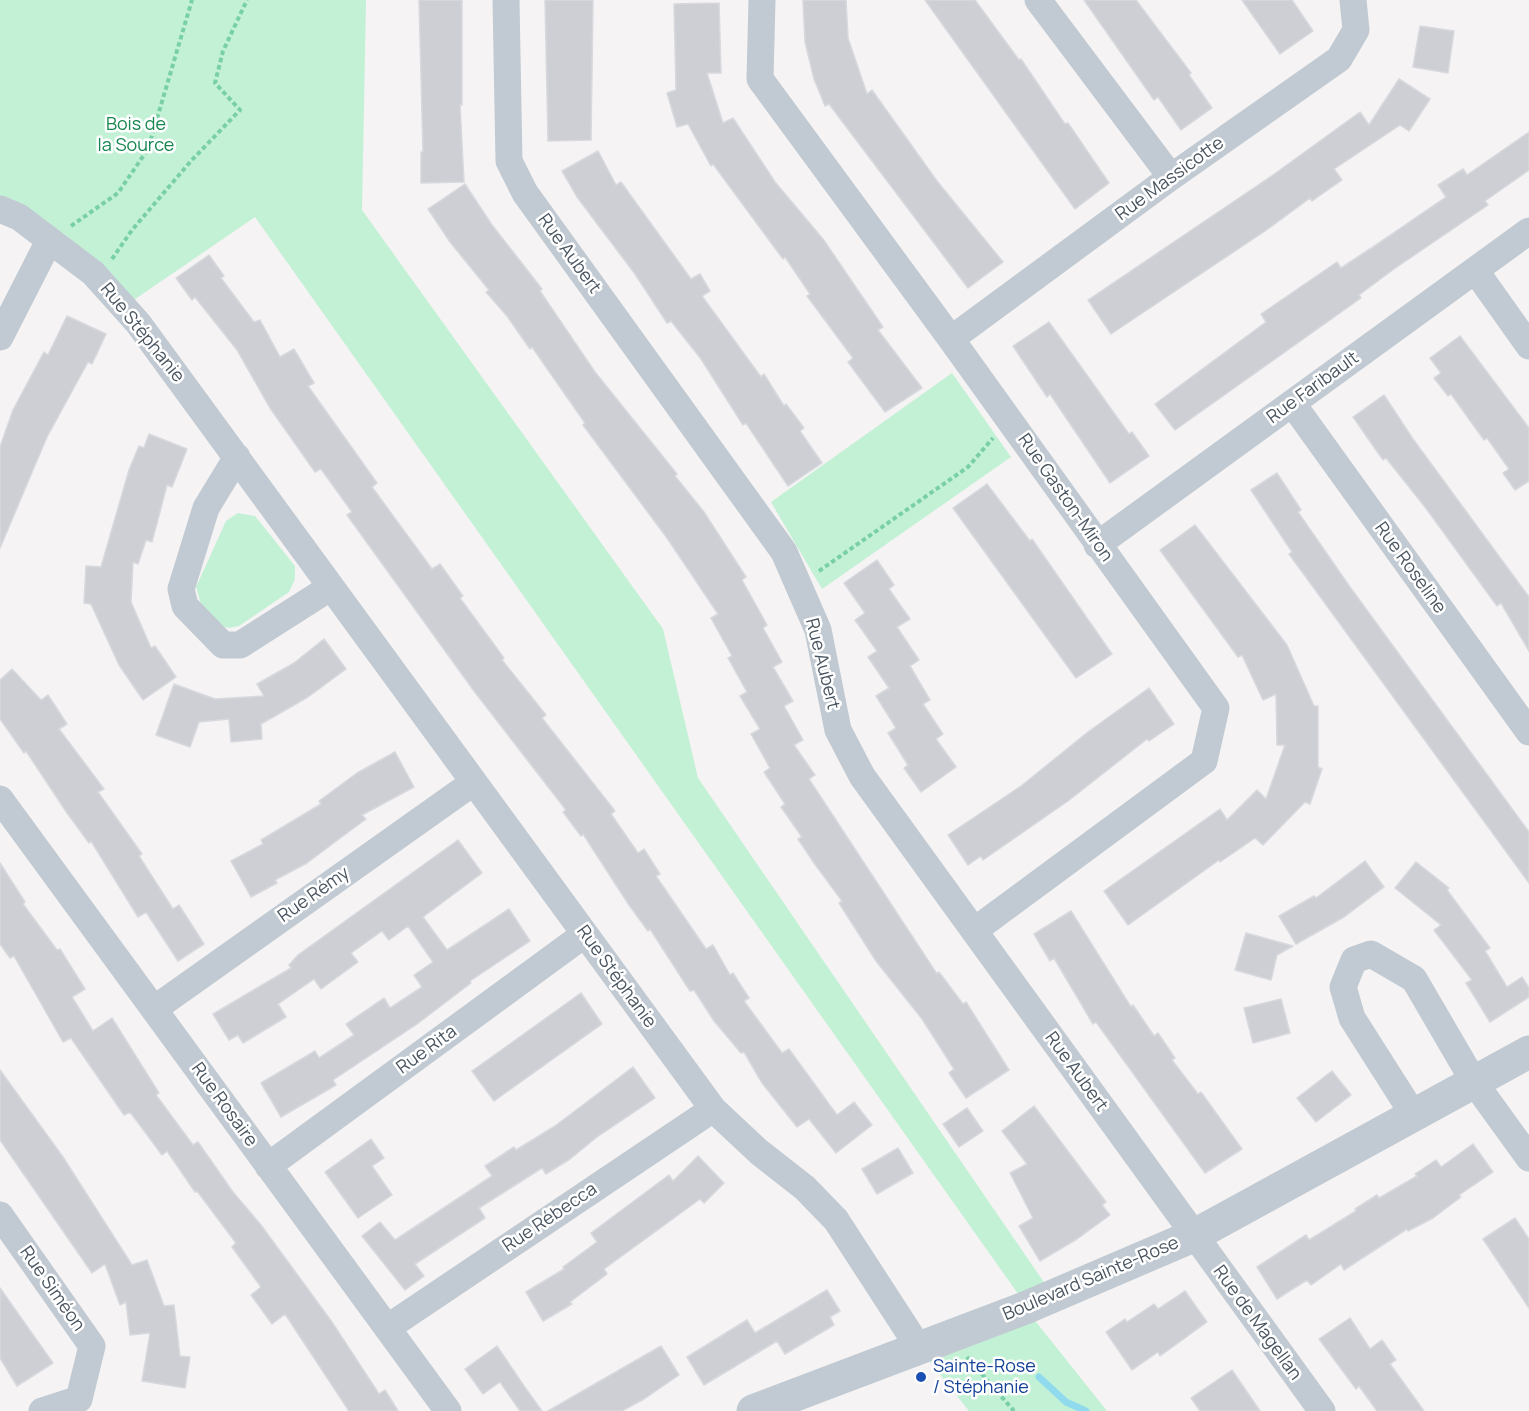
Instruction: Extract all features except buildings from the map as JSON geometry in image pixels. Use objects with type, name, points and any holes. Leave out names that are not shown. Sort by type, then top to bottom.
[{"type":"street","name":"Rue Aubert","points":[[506,0],[509,161],[525,193],[784,552],[818,630],[838,730],[862,776],[1193,1236]]},
{"type":"street","name":"Rue Gaston-Miron","points":[[762,0],[760,79],[951,339],[1216,708],[1204,761],[975,930]]},
{"type":"street","points":[[1038,0],[1171,177]]},
{"type":"street","name":"Rue Massicotte","points":[[951,339],[1171,177],[1338,59],[1356,30],[1353,0]]},
{"type":"street","name":"Rue Stéphanie","points":[[0,209],[19,217],[93,273],[138,323],[713,1110],[759,1152],[805,1188],[836,1220],[919,1348]]},
{"type":"street","name":"Rue Faribault","points":[[1097,545],[1529,231]]},
{"type":"street","points":[[0,336],[49,240]]},
{"type":"street","points":[[1475,270],[1529,346]]},
{"type":"street","name":"Rue Roseline","points":[[1292,403],[1529,732]]},
{"type":"street","points":[[237,457],[206,508],[181,589],[185,606],[223,645],[240,645],[331,587]]},
{"type":"street","name":"Rue Rémy","points":[[154,1009],[474,782]]},
{"type":"street","name":"Rue Rosaire","points":[[0,800],[448,1411]]},
{"type":"street","name":"Rue Rita","points":[[268,1166],[585,934]]},
{"type":"street","points":[[1413,1114],[1352,1018],[1342,987],[1354,960],[1371,954],[1413,979],[1474,1082],[1529,1158]]},
{"type":"street","name":"Boulevard Sainte-Rose","points":[[753,1411],[951,1336],[1193,1236],[1529,1052]]},
{"type":"street","name":"Rue Rébecca","points":[[387,1328],[713,1110]]},
{"type":"street","name":"Rue Siméon","points":[[0,1215],[92,1346],[79,1399],[42,1411]]},
{"type":"street","name":"Rue de Magellan","points":[[1193,1236],[1322,1411]]},
{"type":"path","points":[[49,240],[118,193],[148,148],[192,0]]},
{"type":"path","points":[[106,268],[132,230],[191,160],[240,110],[215,83],[223,51],[247,0]]},
{"type":"path","points":[[799,585],[968,467],[1009,420]]},
{"type":"path","points":[[951,1336],[975,1368],[1014,1411]]},
{"type":"green space","name":"Bois de la Source","points":[[0,0],[366,0],[362,210],[663,629],[698,778],[1052,1294],[1026,1305],[255,217],[125,306],[0,209]]},
{"type":"green space","points":[[952,373],[1011,457],[822,589],[771,502]]},
{"type":"green space","points":[[238,513],[255,516],[295,566],[295,579],[289,592],[239,626],[229,628],[221,626],[202,607],[196,587],[226,521]]},
{"type":"green space","points":[[1025,1308],[1107,1411],[969,1411],[919,1348]]},
{"type":"waterway","points":[[1039,1377],[1066,1402],[1086,1411]]},
{"type":"place","name":"Sainte-Rose / Stéphanie","points":[[921,1377]]}]
